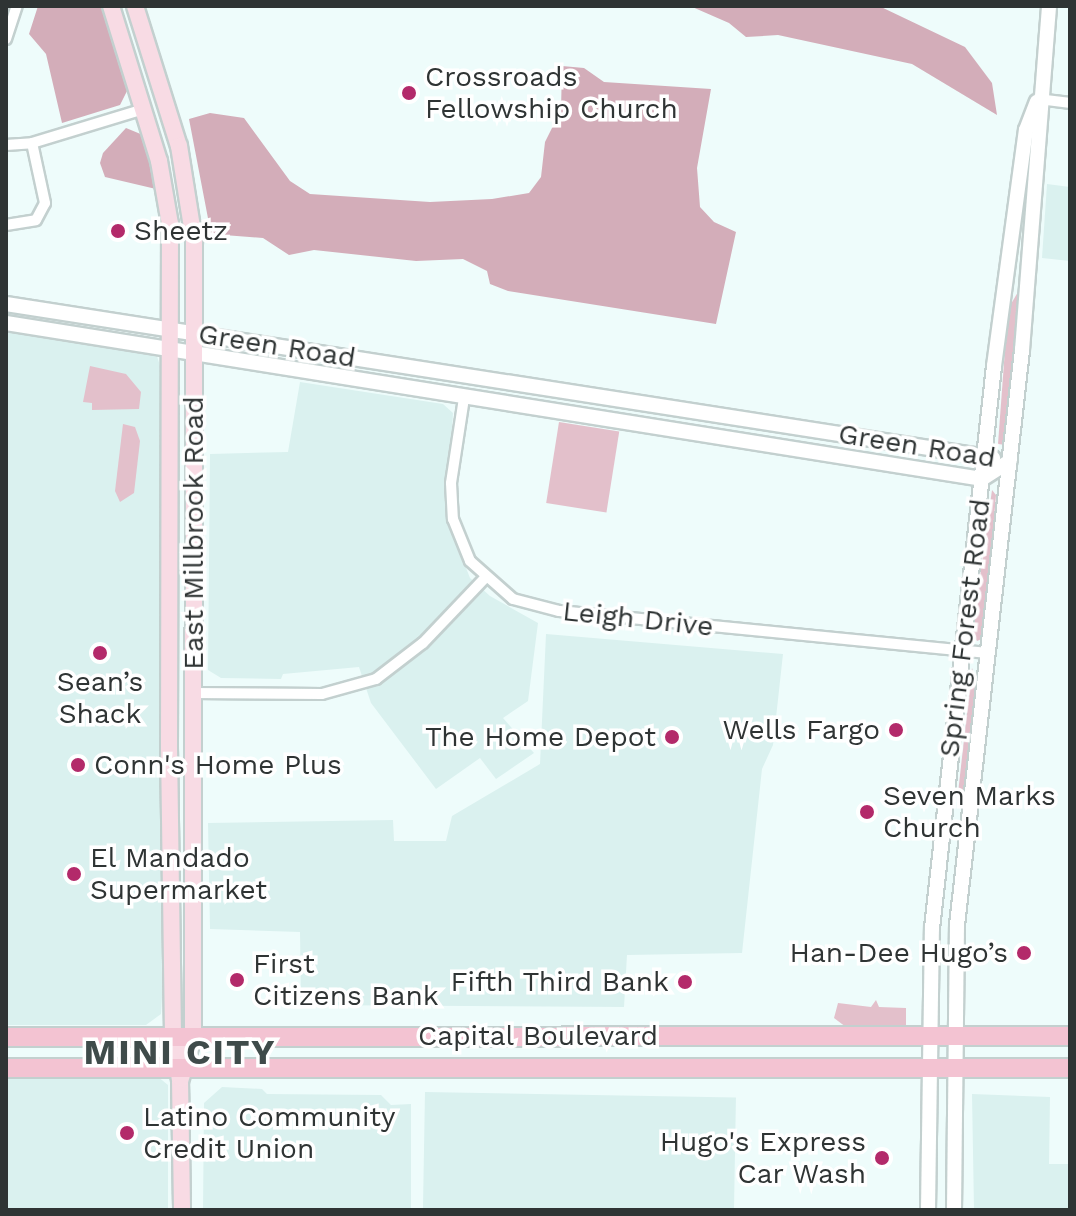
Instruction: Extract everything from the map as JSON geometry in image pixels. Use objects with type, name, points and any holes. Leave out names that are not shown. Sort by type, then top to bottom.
[{"type":"highway","name":"Capital Boulevard","points":[[6,1037],[1070,1036]]},
{"type":"highway","name":"Capital Boulevard","points":[[6,1068],[181,1072],[1070,1068]]},
{"type":"main road","name":"East Millbrook Road","points":[[111,6],[144,109],[168,208],[173,1036],[181,1072]]},
{"type":"main road","name":"East Millbrook Road","points":[[135,6],[186,177],[194,240],[193,1037],[181,1072]]},
{"type":"main road","name":"Spring Forest Road","points":[[954,1210],[955,956],[1010,461],[1042,132],[1038,99],[1049,6]]},
{"type":"main road","name":"Spring Forest Road","points":[[928,1210],[929,960],[984,457],[1026,130],[1038,99]]},
{"type":"main road","name":"Green Road","points":[[6,304],[1010,461]]},
{"type":"main road","points":[[68,331],[71,314]]},
{"type":"main road","name":"Green Road","points":[[6,323],[982,479],[1010,461]]},
{"type":"main road","points":[[464,398],[465,376]]},
{"type":"main road","points":[[674,431],[678,409]]},
{"type":"main road","points":[[741,441],[745,419]]},
{"type":"main road","points":[[169,601],[178,632],[179,675],[193,693]]},
{"type":"main road","points":[[170,693],[184,709],[193,736]]},
{"type":"main road","points":[[945,810],[970,814]]},
{"type":"main road","points":[[181,1072],[182,1210]]},
{"type":"street","points":[[6,39],[17,6]]},
{"type":"street","points":[[1038,99],[1070,103]]},
{"type":"street","points":[[6,145],[32,143],[144,109]]},
{"type":"street","points":[[6,225],[36,220],[45,203],[32,143]]},
{"type":"street","name":"Leigh Drive","points":[[464,398],[451,483],[453,519],[465,553],[485,578],[513,599],[557,610],[988,653]]},
{"type":"street","points":[[193,693],[322,694],[376,679],[409,655],[485,578]]},
{"type":"shaded area","points":[[38,6],[101,6],[127,91],[120,105],[62,123],[46,54],[29,34]]},
{"type":"shaded area","points":[[690,6],[879,6],[965,47],[992,83],[997,115],[912,64],[778,35],[746,37],[729,23]]},
{"type":"shaded area","points":[[562,66],[584,68],[604,82],[711,89],[697,168],[700,207],[714,222],[736,232],[716,324],[508,291],[490,284],[487,271],[463,259],[416,261],[314,250],[289,255],[263,238],[211,234],[189,119],[210,113],[244,118],[290,181],[310,194],[430,202],[492,199],[529,193],[541,177],[545,142],[561,110]]},
{"type":"shaded area","points":[[126,128],[143,135],[156,189],[105,177],[100,163],[103,153]]},
{"type":"shaded area","points":[[1047,184],[1070,187],[1070,261],[1042,258]]},
{"type":"shaded area","points":[[1018,292],[1006,445],[998,444],[1008,309]]},
{"type":"shaded area","points":[[6,330],[145,351],[157,356],[160,366],[162,997],[161,1014],[146,1025],[6,1025]]},
{"type":"shaded area","points":[[90,366],[126,374],[141,392],[139,409],[92,410],[92,403],[83,402]]},
{"type":"shaded area","points":[[300,382],[443,404],[453,413],[447,519],[470,578],[490,596],[538,623],[528,701],[503,718],[534,753],[496,779],[480,758],[436,789],[371,703],[359,667],[283,674],[281,679],[221,678],[208,670],[210,454],[288,452]]},
{"type":"shaded area","points":[[559,422],[619,432],[606,513],[546,503]]},
{"type":"shaded area","points":[[123,424],[135,427],[140,441],[134,493],[120,502],[115,491]]},
{"type":"shaded area","points":[[992,490],[996,495],[984,638],[977,641],[972,634]]},
{"type":"shaded area","points":[[546,634],[783,654],[773,745],[762,769],[742,953],[627,955],[624,1007],[301,1005],[300,932],[210,929],[208,823],[393,820],[394,841],[446,841],[452,816],[540,764]]},
{"type":"shaded area","points":[[972,668],[976,682],[965,801],[957,802]]},
{"type":"shaded area","points":[[876,1000],[879,1007],[906,1008],[906,1027],[846,1027],[834,1018],[838,1003],[871,1007]]},
{"type":"shaded area","points":[[157,1076],[168,1085],[168,1210],[6,1210],[6,1078]]},
{"type":"shaded area","points":[[222,1087],[262,1089],[267,1094],[381,1095],[391,1105],[411,1104],[411,1210],[203,1210],[204,1103]]},
{"type":"shaded area","points":[[425,1092],[736,1097],[734,1210],[423,1210]]},
{"type":"shaded area","points":[[972,1094],[1050,1097],[1049,1164],[1070,1164],[1070,1210],[974,1210]]},
{"type":"place","name":"Crossroads Fellowship Church","points":[[409,93]]},
{"type":"place","name":"Sheetz","points":[[118,231]]},
{"type":"place","name":"Sean’s Shack","points":[[100,653]]},
{"type":"place","name":"Wells Fargo","points":[[896,730]]},
{"type":"place","name":"The Home Depot","points":[[672,737]]},
{"type":"place","name":"Conn's Home Plus","points":[[78,765]]},
{"type":"place","name":"Seven Marks Church","points":[[867,812]]},
{"type":"place","name":"El Mandado Supermarket","points":[[74,874]]},
{"type":"place","name":"Han-Dee Hugo’s","points":[[1024,953]]},
{"type":"place","name":"First Citizens Bank","points":[[237,980]]},
{"type":"place","name":"Fifth Third Bank","points":[[685,982]]},
{"type":"place","name":"Latino Community Credit Union","points":[[127,1133]]},
{"type":"place","name":"Hugo's Express Car Wash","points":[[882,1158]]},
{"type":"district","name":"MINI CITY","points":[[180,1053]]}]
